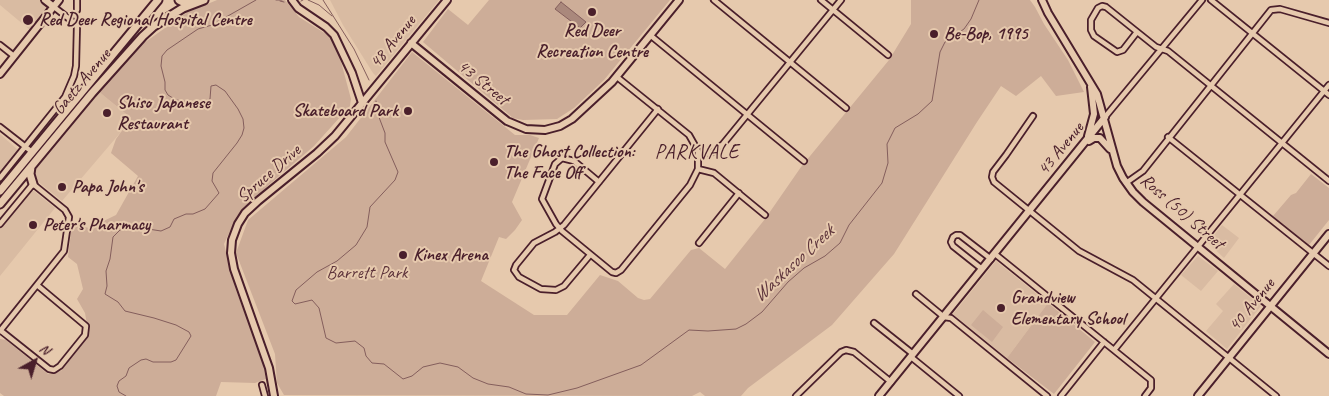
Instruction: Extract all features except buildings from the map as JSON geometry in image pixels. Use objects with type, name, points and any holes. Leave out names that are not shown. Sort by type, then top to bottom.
[{"type":"main road","name":"Gaetz Avenue","points":[[0,191],[158,0]]},
{"type":"main road","points":[[179,0],[187,2],[203,0]]},
{"type":"main road","name":"Gaetz Avenue","points":[[0,204],[92,93],[143,36],[154,26],[183,8],[203,0]]},
{"type":"main road","points":[[18,183],[33,184],[30,174],[31,167]]},
{"type":"street","points":[[0,178],[65,97],[75,72],[77,26],[46,0]]},
{"type":"street","points":[[0,74],[59,0]]},
{"type":"street","points":[[77,0],[77,10]]},
{"type":"street","points":[[292,0],[303,12],[326,27],[334,35],[345,57],[362,104]]},
{"type":"street","name":"48 Avenue","points":[[362,104],[446,0]]},
{"type":"street","points":[[599,182],[570,159],[562,158],[557,161],[542,198],[560,229],[590,255],[616,273],[620,271],[690,185],[698,169],[698,155],[689,135],[617,77],[679,0]]},
{"type":"street","points":[[714,0],[846,108]]},
{"type":"street","points":[[821,0],[888,55]]},
{"type":"street","points":[[698,155],[713,152],[721,146],[841,0]]},
{"type":"street","points":[[1036,0],[1048,13]]},
{"type":"street","name":"Ross (50) Street","points":[[1042,0],[1100,100],[1113,152],[1126,183],[1139,199],[1329,354]]},
{"type":"street","name":"43 Avenue","points":[[880,396],[1104,117],[1202,0]]},
{"type":"street","points":[[1212,0],[1329,96]]},
{"type":"street","points":[[1137,32],[1123,50],[1117,52],[1094,36],[1090,23],[1096,9],[1104,6],[1137,32],[1156,48],[1168,51],[1329,181]]},
{"type":"street","points":[[1126,183],[1143,171],[1168,137],[1270,11],[1276,8],[1329,23]]},
{"type":"street","points":[[650,35],[804,160]]},
{"type":"street","name":"43 Street","points":[[411,43],[507,121],[526,129],[545,130],[560,126],[572,119],[617,77]]},
{"type":"street","points":[[0,45],[14,56]]},
{"type":"street","points":[[1085,143],[1094,114],[1091,83]]},
{"type":"street","points":[[1114,350],[1329,85]]},
{"type":"street","name":"Spruce Drive","points":[[274,396],[266,358],[234,269],[231,253],[232,240],[238,224],[245,213],[328,142],[362,104]]},
{"type":"street","points":[[590,255],[564,286],[559,289],[545,290],[516,275],[514,270],[514,267],[531,246],[560,229],[658,109]]},
{"type":"street","points":[[1033,116],[994,170],[992,177],[994,182],[1079,251],[1130,278],[1276,396]]},
{"type":"street","points":[[0,127],[32,152]]},
{"type":"street","points":[[1168,137],[1329,266]]},
{"type":"street","points":[[1085,143],[1094,138],[1100,138],[1106,142],[1113,152]]},
{"type":"street","points":[[698,169],[714,173],[765,215]]},
{"type":"street","points":[[0,224],[33,184],[65,210],[69,222],[65,249],[0,330],[49,369],[54,370],[84,335],[86,328],[83,323],[37,286]]},
{"type":"street","points":[[699,243],[739,194]]},
{"type":"street","name":"40 Avenue","points":[[1198,396],[1329,234]]},
{"type":"street","points":[[982,269],[953,246],[951,242],[953,237],[957,235],[962,236],[993,257],[1149,378],[1152,384],[1145,396]]},
{"type":"street","points":[[916,294],[944,317],[951,318],[1047,396]]},
{"type":"street","points":[[874,323],[959,396]]},
{"type":"street","points":[[1061,396],[1104,342]]},
{"type":"street","points":[[796,396],[840,352],[850,350],[891,382]]},
{"type":"street","points":[[262,385],[265,396]]},
{"type":"shaded area","name":"Red Deer Regional Hospital Centre","points":[[0,0],[55,0],[30,30],[0,5]]},
{"type":"shaded area","points":[[330,0],[439,0],[376,76],[343,25]]},
{"type":"shaded area","points":[[561,2],[586,22],[580,28],[555,9]]},
{"type":"shaded area","points":[[98,91],[132,119],[62,201],[36,180],[34,169]]},
{"type":"shaded area","points":[[0,134],[18,150],[0,175]]},
{"type":"shaded area","points":[[31,191],[34,191],[55,208],[0,276],[0,228]]},
{"type":"shaded area","points":[[1222,225],[1239,238],[1224,258],[1208,243]]},
{"type":"shaded area","points":[[1198,256],[1218,271],[1201,291],[1181,275]]},
{"type":"shaded area","name":"Grandview Elementary School","points":[[996,261],[1048,303],[1007,358],[953,314]]},
{"type":"shaded area","points":[[1234,284],[1261,306],[1227,349],[1206,331],[1223,311],[1216,304]]},
{"type":"green space","points":[[217,0],[285,0],[299,17],[326,34],[336,43],[351,99],[350,106],[314,146],[271,183],[237,216],[224,244],[236,290],[261,356],[266,379],[255,383],[221,382],[216,396],[4,396],[0,393],[0,339],[6,340],[48,374],[61,371],[85,340],[88,330],[85,313],[77,299],[83,289],[77,264],[68,257],[72,224],[89,228],[116,215],[138,176],[111,153],[116,139],[131,118],[98,91],[137,48],[186,13]]},
{"type":"green space","points":[[489,0],[670,0],[604,80],[574,108],[557,119],[523,120],[513,118],[423,42],[448,9],[468,25]]},
{"type":"green space","name":"Barrett Park","points":[[911,0],[1030,0],[1068,60],[1084,92],[1056,96],[1041,76],[1016,96],[1001,86],[894,254],[832,325],[748,388],[741,396],[705,396],[700,392],[692,396],[284,395],[277,383],[275,354],[236,253],[248,220],[346,137],[412,52],[515,135],[530,135],[539,138],[512,202],[522,220],[506,239],[499,237],[481,281],[534,315],[567,315],[600,275],[618,281],[638,298],[644,300],[650,299],[691,250],[699,248],[725,269],[765,219],[801,167],[889,60],[911,24]]},
{"type":"green space","points":[[1311,174],[1329,188],[1329,220],[1309,245],[1273,216],[1291,195],[1296,193]]},
{"type":"green space","points":[[1048,303],[1095,342],[1054,394],[1007,358]]},
{"type":"green space","points":[[983,310],[1003,327],[992,342],[971,325]]},
{"type":"waterway","points":[[126,396],[119,392],[117,386],[119,381],[126,376],[129,368],[146,359],[153,362],[171,362],[176,360],[191,336],[189,332],[176,325],[125,311],[118,302],[105,294],[107,286],[106,271],[113,237],[120,230],[129,226],[161,231],[170,227],[174,219],[205,209],[219,193],[212,181],[213,173],[237,143],[244,128],[243,119],[238,109],[225,91],[216,85],[211,86],[210,99],[202,104],[176,100],[168,95],[165,90],[161,66],[162,56],[167,50],[198,29],[212,25],[256,0]]},
{"type":"waterway","points":[[276,0],[282,0]]},
{"type":"waterway","points":[[308,0],[319,5],[332,16]]},
{"type":"waterway","name":"Waskasoo Creek","points":[[323,0],[354,49],[369,80]]},
{"type":"waterway","name":"Waskasoo Creek","points":[[376,101],[377,112],[385,133],[385,142],[398,172],[395,180],[370,207],[367,227],[356,245],[337,261],[317,272],[296,290],[292,301],[295,304],[312,300],[319,308],[326,338],[336,343],[355,341],[364,348],[366,356],[372,363],[384,364],[403,379],[412,376],[423,367],[440,363],[458,367],[473,378],[488,384],[509,387],[526,394],[548,395],[577,388],[641,365],[689,330],[736,329],[746,324],[762,312],[788,282],[804,268],[825,256],[840,243],[849,225],[882,183],[888,163],[887,144],[895,128],[918,114],[932,101],[940,52],[945,42],[964,29],[971,19],[979,0]]},
{"type":"waterway","points":[[280,1],[284,2]]},
{"type":"place","name":"Red Deer Recreation Centre","points":[[592,12]]},
{"type":"place","name":"Red Deer Regional Hospital Centre","points":[[28,20]]},
{"type":"place","name":"Be-Bop, 1995","points":[[934,34]]},
{"type":"place","name":"Skateboard Park","points":[[408,111]]},
{"type":"place","name":"Shiso Japanese Restaurant","points":[[107,113]]},
{"type":"place","name":"The Ghost Collection: The Face Off","points":[[494,162]]},
{"type":"place","name":"Papa John's","points":[[62,187]]},
{"type":"place","name":"Peter's Pharmacy","points":[[33,225]]},
{"type":"place","name":"Kinex Arena","points":[[403,255]]},
{"type":"place","name":"Grandview Elementary School","points":[[1001,308]]},
{"type":"district","name":"PARKVALE","points":[[697,153]]}]
